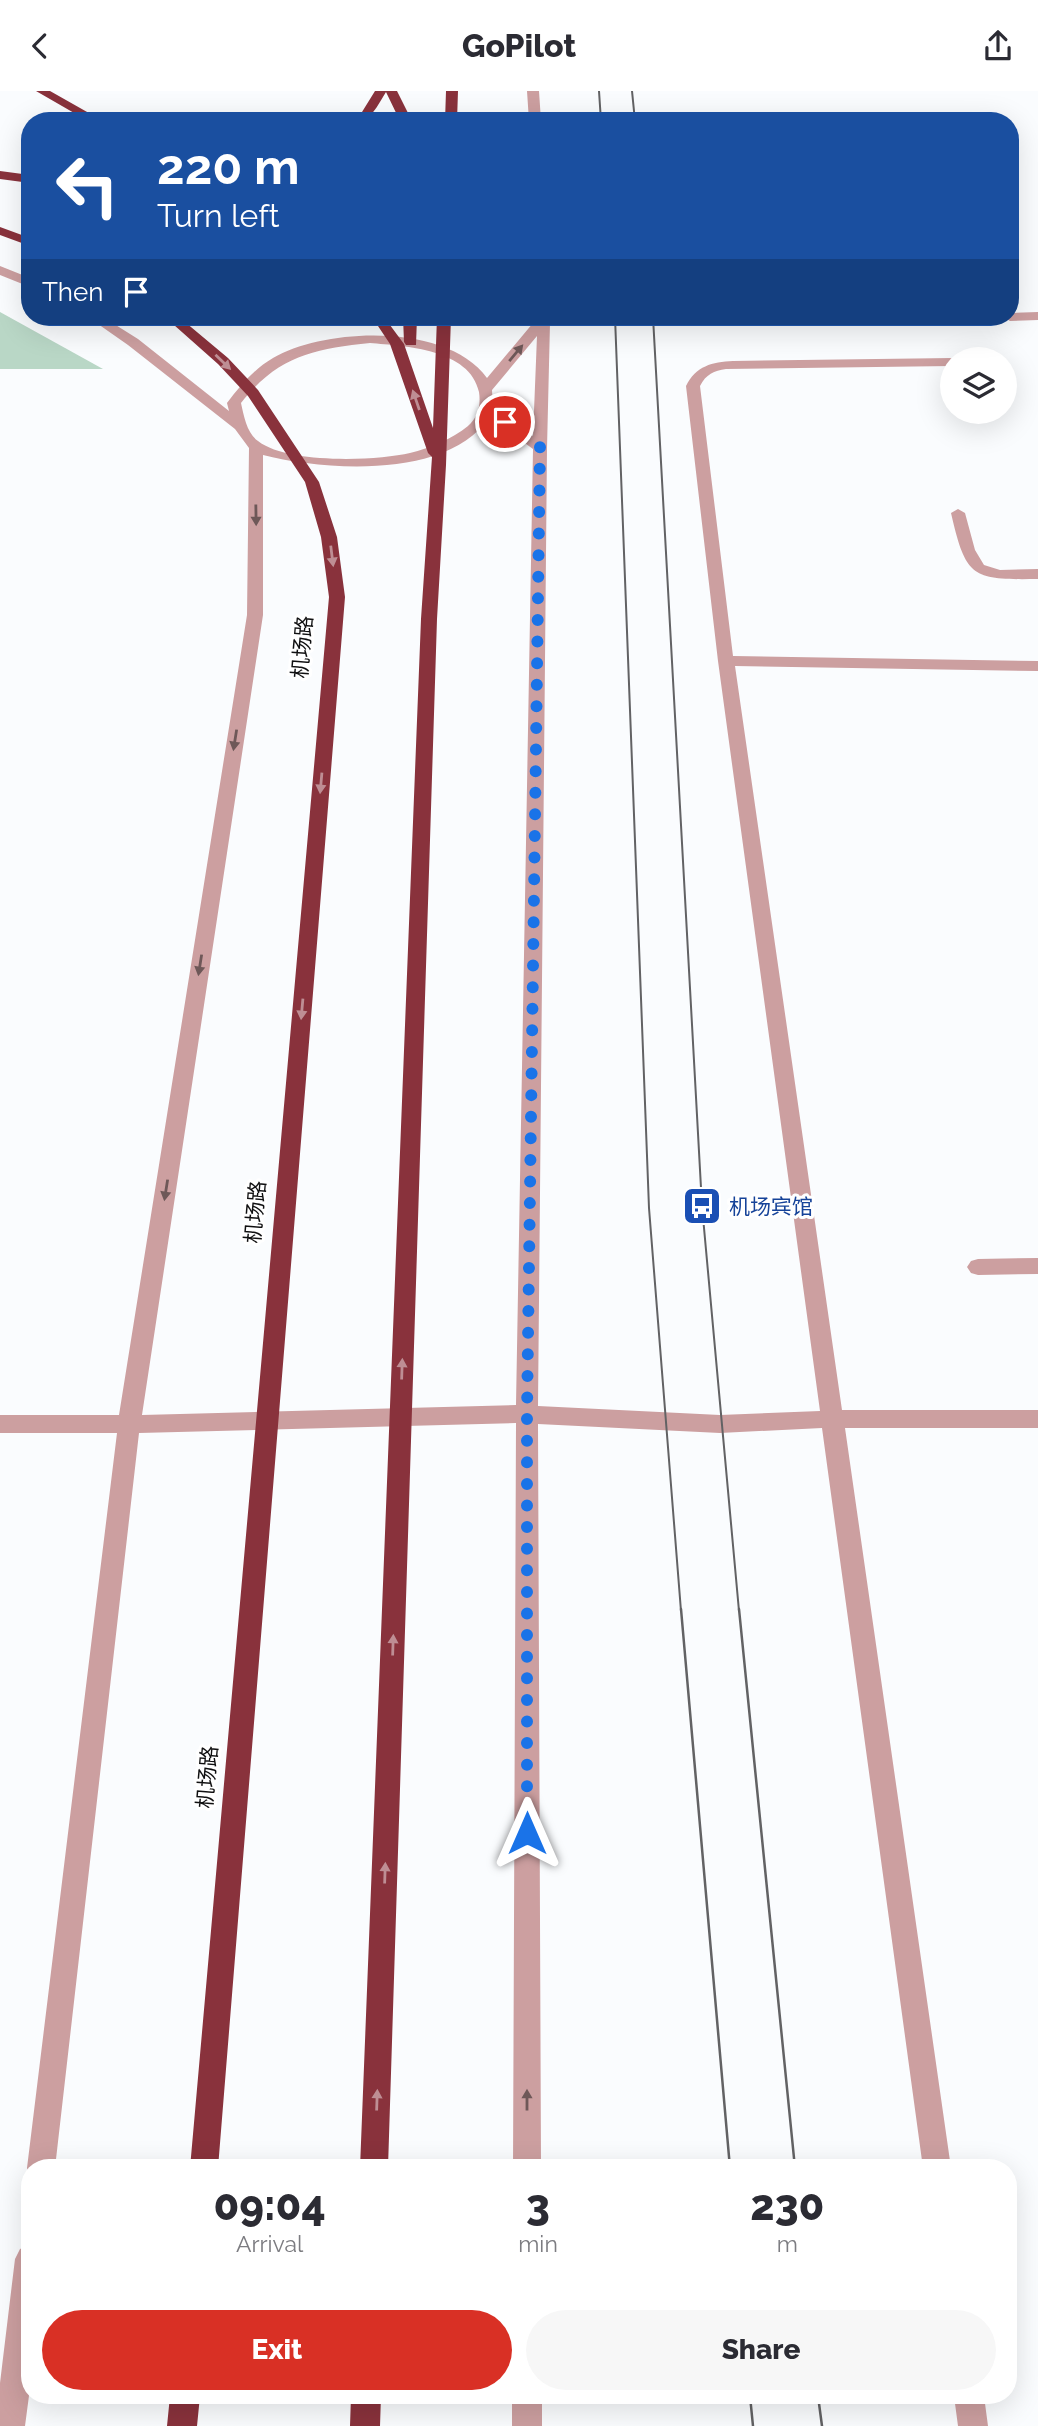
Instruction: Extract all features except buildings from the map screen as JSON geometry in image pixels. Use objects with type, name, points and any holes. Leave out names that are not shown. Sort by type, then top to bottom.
[{"type":"highway","points":[[42,91],[80,112]]},
{"type":"highway","points":[[367,112],[381,91]]},
{"type":"highway","points":[[391,91],[402,112]]},
{"type":"highway","points":[[451,112],[452,91]]},
{"type":"highway","points":[[0,175],[21,178]]},
{"type":"highway","points":[[0,231],[21,239]]},
{"type":"highway","name":"机场路","points":[[182,326],[223,361],[253,393],[312,482],[330,537],[337,597],[205,2159]]},
{"type":"highway","points":[[384,326],[397,344],[439,465]]},
{"type":"highway","points":[[410,326],[411,342]]},
{"type":"highway","points":[[374,2159],[429,619],[439,465],[444,326]]},
{"type":"highway","points":[[182,2426],[184,2404]]},
{"type":"highway","points":[[365,2426],[366,2404]]},
{"type":"street","points":[[533,91],[534,112]]},
{"type":"street","points":[[0,270],[21,279]]},
{"type":"street","points":[[1019,317],[1038,316]]},
{"type":"street","points":[[108,326],[133,342],[237,425],[256,446],[286,457],[370,463],[410,458],[444,447],[473,429],[488,409],[487,387],[473,368],[447,352],[411,342],[370,339],[330,343],[293,353],[266,367],[247,384],[234,403],[237,425]]},
{"type":"street","points":[[487,387],[537,326]]},
{"type":"street","points":[[527,2159],[527,1414],[544,326]]},
{"type":"street","points":[[936,2159],[726,661],[693,386],[698,375],[711,366],[940,362]]},
{"type":"street","points":[[488,409],[540,447]]},
{"type":"street","points":[[42,2159],[130,1424],[255,615],[256,446]]},
{"type":"street","points":[[958,513],[968,558],[974,566],[999,575],[1038,574]]},
{"type":"street","points":[[726,661],[1038,666]]},
{"type":"street","points":[[978,1267],[1038,1266]]},
{"type":"street","points":[[0,1424],[130,1424],[527,1414],[720,1424],[831,1419],[1038,1419]]},
{"type":"street","points":[[10,2426],[21,2334]]},
{"type":"street","points":[[527,2404],[527,2426]]},
{"type":"street","points":[[970,2404],[973,2426]]},
{"type":"green space","points":[[0,312],[103,369],[0,369]]},
{"type":"tram line","points":[[599,91],[600,112]]},
{"type":"tram line","points":[[632,91],[634,112]]},
{"type":"tram line","points":[[615,326],[649,1208],[681,1611]]},
{"type":"tram line","points":[[653,326],[702,1206],[739,1611]]},
{"type":"tram line","points":[[681,1609],[729,2159]]},
{"type":"tram line","points":[[739,1609],[794,2159]]},
{"type":"tram line","points":[[751,2404],[753,2426]]},
{"type":"tram line","points":[[819,2404],[822,2426]]},
{"type":"place","name":"机场宾馆","points":[[702,1206]]},
{"type":"route","points":[[505,422],[540,447],[527,1414],[527,1833]]}]
